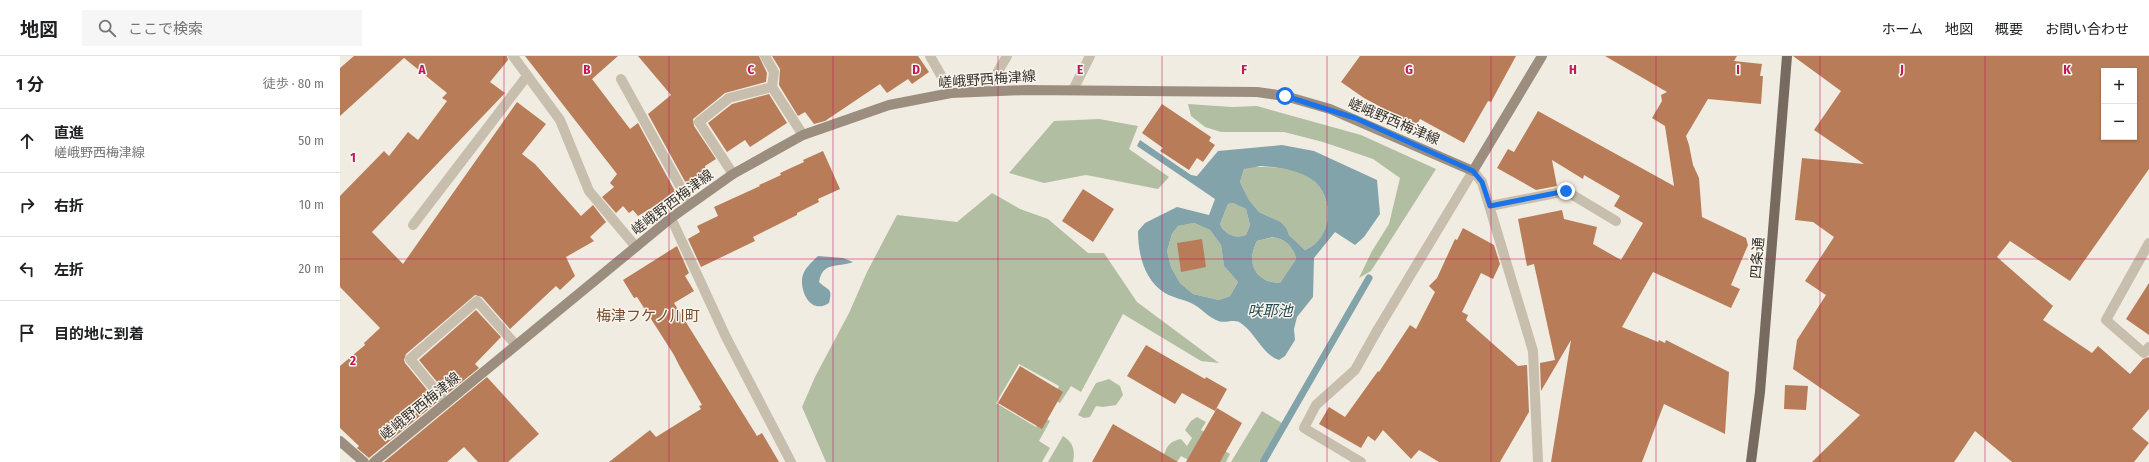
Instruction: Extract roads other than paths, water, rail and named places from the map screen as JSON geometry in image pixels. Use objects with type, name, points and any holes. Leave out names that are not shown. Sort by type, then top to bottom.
[{"type":"main road","points":[[1473,171],[1542,56]]},
{"type":"main road","name":"四条通","points":[[1750,462],[1761,384],[1787,56]]},
{"type":"main road","name":"嵯峨野西梅津線","points":[[374,462],[671,218],[733,174],[803,134],[889,105],[952,93],[987,90],[1257,92],[1285,96],[1355,118],[1473,171]]},
{"type":"main road","points":[[340,440],[364,462]]},
{"type":"street","points":[[512,56],[560,120],[589,191],[636,247]]},
{"type":"street","points":[[765,56],[774,72],[772,87],[803,134]]},
{"type":"street","points":[[930,56],[952,93]]},
{"type":"street","points":[[987,90],[1007,56]]},
{"type":"street","points":[[1074,90],[1090,56]]},
{"type":"street","points":[[413,225],[527,76]]},
{"type":"street","points":[[621,79],[690,204]]},
{"type":"street","points":[[733,174],[699,122],[729,98],[772,87]]},
{"type":"street","points":[[1361,462],[1304,428],[1316,405],[1355,370],[1378,328],[1473,171],[1482,182],[1533,351],[1538,462]]},
{"type":"street","points":[[1490,206],[1566,191],[1616,221]]},
{"type":"street","points":[[671,218],[726,337],[791,462]]},
{"type":"street","points":[[2149,242],[2106,320],[2144,353],[2149,347]]},
{"type":"street","points":[[446,403],[410,359],[477,301],[516,345]]},
{"type":"water","name":"咲耶池","points":[[1140,140],[1191,175],[1197,176],[1218,151],[1282,145],[1314,151],[1377,180],[1380,214],[1364,237],[1355,245],[1335,232],[1314,258],[1313,297],[1297,317],[1294,329],[1295,340],[1285,356],[1279,360],[1268,354],[1247,328],[1239,322],[1223,322],[1216,320],[1194,305],[1165,293],[1158,288],[1147,274],[1141,257],[1138,240],[1138,231],[1145,223],[1177,207],[1209,215],[1215,199],[1137,146]],"holes":[[[1261,166],[1284,169],[1306,176],[1316,183],[1323,192],[1327,203],[1328,214],[1322,236],[1315,244],[1305,250],[1289,235],[1287,229],[1281,222],[1259,212],[1249,200],[1240,182],[1244,169]],[[1233,203],[1246,209],[1250,225],[1246,235],[1230,235],[1222,228],[1220,224],[1228,204]],[[1194,223],[1210,230],[1221,245],[1224,266],[1238,282],[1230,296],[1219,300],[1193,294],[1180,283],[1171,267],[1167,251],[1172,234],[1178,226]],[[1273,237],[1285,242],[1291,247],[1296,259],[1280,283],[1271,282],[1264,279],[1258,275],[1255,270],[1252,256],[1257,241]]]},
{"type":"water","points":[[818,256],[843,258],[853,262],[827,268],[821,275],[819,282],[830,292],[829,303],[823,306],[813,305],[809,302],[802,285],[803,275],[806,269]]},
{"type":"waterway","points":[[1263,462],[1369,278]]},
{"type":"district","name":"梅津フケノ川町","points":[[648,316]]}]
